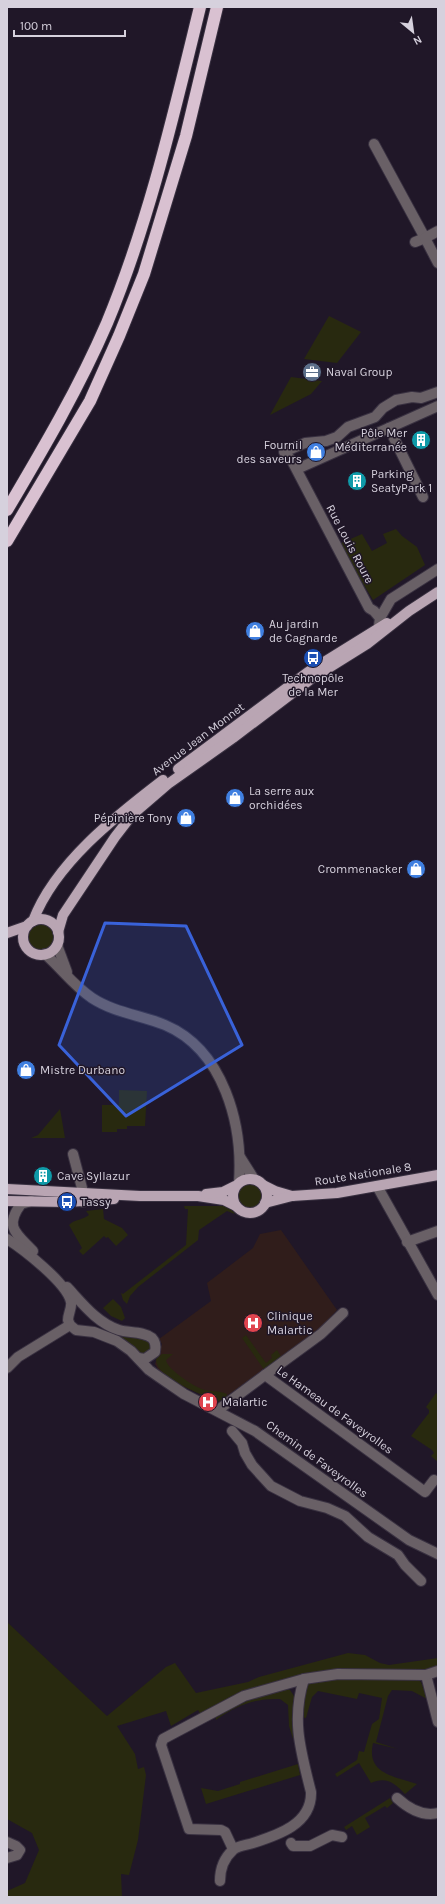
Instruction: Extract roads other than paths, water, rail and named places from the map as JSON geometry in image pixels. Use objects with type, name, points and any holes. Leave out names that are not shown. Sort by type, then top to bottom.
[{"type":"highway","points":[[7,510],[77,388],[119,293],[172,125],[200,7]]},
{"type":"highway","points":[[7,541],[90,401],[141,280],[186,136],[216,7]]},
{"type":"main road","name":"Avenue Jean Monnet","points":[[58,932],[63,915],[115,837],[132,815],[168,784],[233,738],[311,679],[377,637],[409,611],[438,592]]},
{"type":"main road","name":"Avenue Jean Monnet","points":[[30,923],[41,904],[73,860],[104,828],[125,810],[308,672],[380,622],[409,611]]},
{"type":"main road","points":[[7,933],[41,919],[49,921],[55,926],[58,932],[57,945],[54,950],[45,954],[34,954],[24,944],[16,939],[7,937]]},
{"type":"main road","points":[[24,944],[23,935],[30,923]]},
{"type":"main road","name":"Route Nationale 8","points":[[265,1203],[292,1196],[337,1193],[438,1175]]},
{"type":"main road","points":[[7,1201],[140,1196],[198,1196],[224,1200],[246,1212],[251,1213],[259,1210],[265,1203],[267,1194],[263,1185],[254,1179],[243,1180],[223,1192],[198,1196]]},
{"type":"main road","points":[[236,1206],[232,1197],[237,1184]]},
{"type":"main road","name":"Route Nationale 8","points":[[263,1185],[275,1191],[292,1196]]},
{"type":"main road","points":[[7,1189],[82,1198]]},
{"type":"street","points":[[374,144],[438,263]]},
{"type":"street","points":[[415,242],[438,231]]},
{"type":"street","points":[[438,392],[421,398],[412,397],[396,400],[384,408],[375,417],[348,427],[337,437],[326,441],[305,443],[284,452],[295,465],[389,428],[438,406]]},
{"type":"street","points":[[389,428],[423,497]]},
{"type":"street","name":"Rue Louis Roure","points":[[295,465],[369,608],[377,614],[380,622]]},
{"type":"street","points":[[369,608],[378,606],[391,599],[438,569]]},
{"type":"street","points":[[377,637],[380,622],[391,599]]},
{"type":"street","points":[[57,945],[68,976]]},
{"type":"street","points":[[45,954],[92,998],[122,1012],[166,1025],[191,1040],[205,1054],[227,1094],[240,1156],[237,1184]]},
{"type":"street","points":[[73,1154],[82,1198]]},
{"type":"street","points":[[240,1156],[254,1179]]},
{"type":"street","points":[[378,1186],[407,1242],[438,1296]]},
{"type":"street","points":[[31,1201],[21,1204],[14,1213],[11,1222],[14,1230],[86,1307],[100,1319],[118,1330],[140,1333],[152,1338],[156,1348],[151,1356],[145,1360],[138,1358]]},
{"type":"street","points":[[7,1228],[31,1249]]},
{"type":"street","points":[[407,1242],[438,1231]]},
{"type":"street","points":[[7,1239],[35,1259],[68,1293],[71,1304],[68,1320],[70,1325],[18,1357],[7,1368]]},
{"type":"street","points":[[70,1311],[76,1306],[86,1307]]},
{"type":"street","points":[[265,1375],[321,1334],[343,1313]]},
{"type":"street","name":"Chemin de Faveyrolles","points":[[70,1325],[76,1330],[94,1332],[108,1336],[124,1345],[149,1370],[184,1394],[218,1410],[255,1431],[409,1540],[438,1554]]},
{"type":"street","points":[[151,1356],[152,1366],[159,1377]]},
{"type":"street","name":"Le Hameau de Faveyrolles","points":[[218,1410],[265,1375],[425,1492],[434,1480]]},
{"type":"street","points":[[232,1431],[242,1443],[245,1453],[252,1465],[271,1486],[300,1501],[327,1508],[346,1516],[368,1537],[398,1555],[405,1565],[421,1581]]},
{"type":"street","points":[[233,1849],[225,1832],[221,1830],[189,1829],[161,1745],[163,1739],[244,1696],[304,1679],[338,1674],[426,1675],[438,1671]]},
{"type":"street","points":[[426,1675],[434,1696],[438,1722]]},
{"type":"street","points":[[220,1881],[224,1861],[233,1849],[290,1828],[298,1823],[305,1814],[311,1798],[298,1742],[300,1694],[304,1679]]},
{"type":"street","points":[[397,1798],[411,1810],[434,1814],[438,1813]]},
{"type":"street","points":[[290,1828],[293,1840],[291,1843]]},
{"type":"street","points":[[278,1833],[286,1844],[291,1843],[293,1846],[310,1846],[332,1835],[342,1837]]},
{"type":"street","points":[[7,1842],[16,1846],[20,1851],[15,1856],[7,1858]]},
{"type":"place","name":"Naval Group","points":[[312,372]]},
{"type":"place","name":"Pôle Mer Méditerranée","points":[[421,440]]},
{"type":"place","name":"Fournil des saveurs","points":[[316,452]]},
{"type":"place","name":"Parking SeatyPark 1","points":[[357,481]]},
{"type":"place","name":"Au jardin de Cagnarde","points":[[255,631]]},
{"type":"place","name":"Technopôle de la Mer","points":[[313,658]]},
{"type":"place","name":"La serre aux orchidées","points":[[235,798]]},
{"type":"place","name":"Pépinière Tony","points":[[186,818]]},
{"type":"place","name":"Crommenacker","points":[[416,869]]},
{"type":"place","name":"Mistre Durbano","points":[[26,1070]]},
{"type":"place","name":"Cave Syllazur","points":[[43,1176]]},
{"type":"place","name":"Tassy","points":[[67,1202]]},
{"type":"place","name":"Clinique Malartic","points":[[253,1323]]},
{"type":"place","name":"Malartic","points":[[208,1402]]}]
